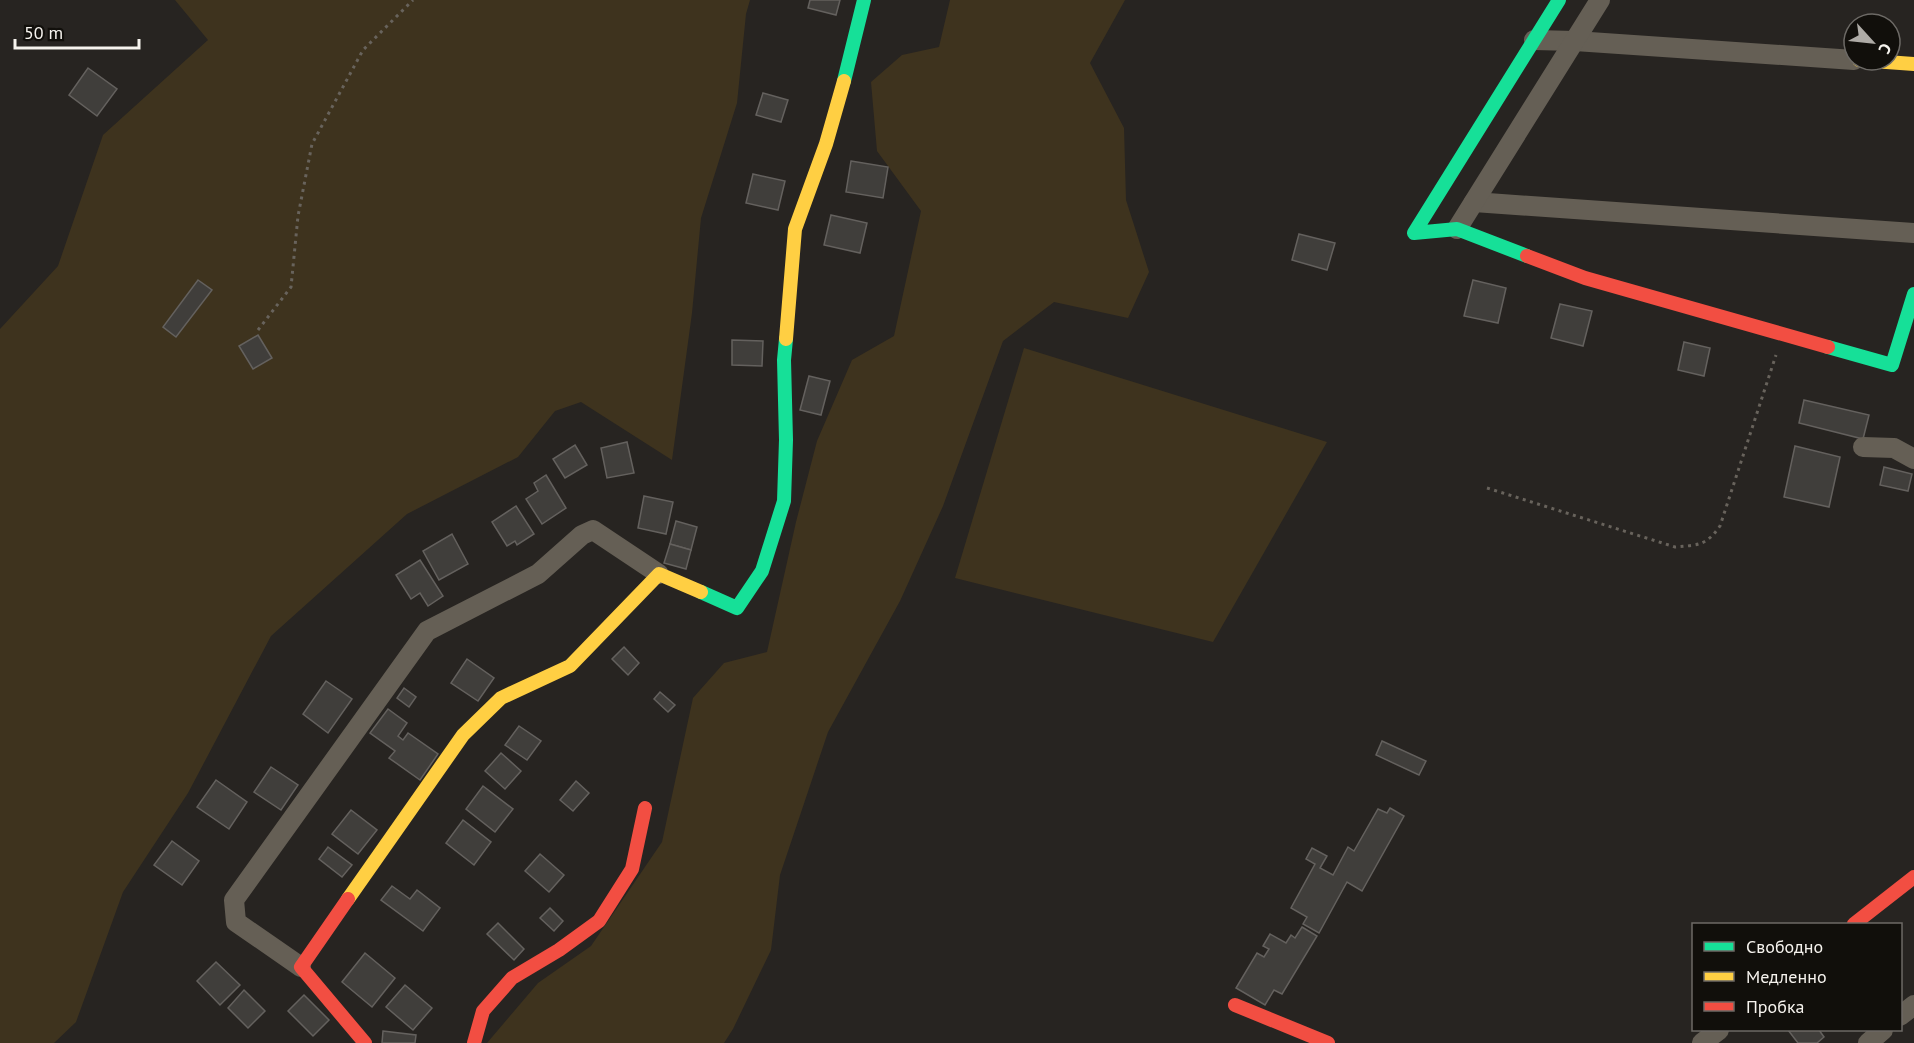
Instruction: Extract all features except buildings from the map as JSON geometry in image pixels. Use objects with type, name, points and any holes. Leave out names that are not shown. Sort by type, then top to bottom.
[{"type":"street","points":[[365,1043],[301,967],[236,922],[234,900],[427,631],[538,574],[582,535],[593,530],[659,574],[737,608],[762,571],[784,501],[786,440],[784,360],[795,229],[826,144],[864,0]]},
{"type":"street","points":[[1559,0],[1414,233],[1457,230],[1585,278],[1892,365],[1914,294]]},
{"type":"street","points":[[1457,230],[1600,0]]},
{"type":"street","points":[[1534,40],[1842,59]]},
{"type":"street","points":[[1474,202],[1914,233]]},
{"type":"street","points":[[1863,447],[1894,448],[1914,459]]},
{"type":"street","points":[[301,967],[463,735],[501,698],[570,666],[659,574]]},
{"type":"street","points":[[474,1043],[483,1011],[512,978],[559,950],[600,921],[632,869],[645,808]]},
{"type":"street","points":[[1855,923],[1914,877]]},
{"type":"street","points":[[1235,1005],[1328,1043]]},
{"type":"street","points":[[1902,1014],[1914,1005]]},
{"type":"street","points":[[1701,1043],[1716,1031]]},
{"type":"street","points":[[1868,1043],[1881,1031]]},
{"type":"path","points":[[258,330],[291,287],[298,216],[312,144],[363,50],[413,0]]},
{"type":"path","points":[[1487,488],[1675,547],[1700,545],[1713,537],[1720,526],[1783,334]]},
{"type":"shaded area","points":[[175,0],[750,0],[746,14],[737,103],[701,218],[692,313],[672,460],[581,402],[555,411],[518,457],[407,514],[271,636],[188,793],[123,892],[76,1022],[54,1043],[0,1043],[0,329],[58,266],[103,135],[208,40]]},
{"type":"shaded area","points":[[950,0],[1125,0],[1090,63],[1124,128],[1126,200],[1149,272],[1128,318],[1054,302],[1003,341],[943,506],[900,601],[828,732],[780,875],[771,950],[724,1043],[487,1043],[538,983],[591,946],[662,842],[693,698],[724,663],[767,652],[817,441],[852,360],[894,336],[921,211],[877,151],[871,82],[902,55],[939,47]]},
{"type":"shaded area","points":[[1024,348],[1327,442],[1213,642],[955,578]]},
{"type":"traffic: fast","points":[[844,81],[864,0]]},
{"type":"traffic: fast","points":[[1527,256],[1457,229],[1414,233],[1559,0]]},
{"type":"traffic: fast","points":[[1828,347],[1892,365],[1914,294]]},
{"type":"traffic: fast","points":[[701,592],[737,608],[762,571],[784,501],[786,339]]},
{"type":"traffic: slow","points":[[1902,63],[1914,64]]},
{"type":"traffic: slow","points":[[786,339],[795,229],[826,144],[844,81]]},
{"type":"traffic: slow","points":[[348,899],[463,735],[501,698],[570,666],[659,574],[701,592]]},
{"type":"traffic: jam","points":[[1527,256],[1585,278],[1828,347]]},
{"type":"traffic: jam","points":[[474,1043],[483,1011],[512,978],[559,950],[599,921],[632,869],[645,808]]},
{"type":"traffic: jam","points":[[1855,923],[1914,877]]},
{"type":"traffic: jam","points":[[348,899],[301,967],[365,1043]]},
{"type":"traffic: jam","points":[[1235,1005],[1328,1043]]}]
